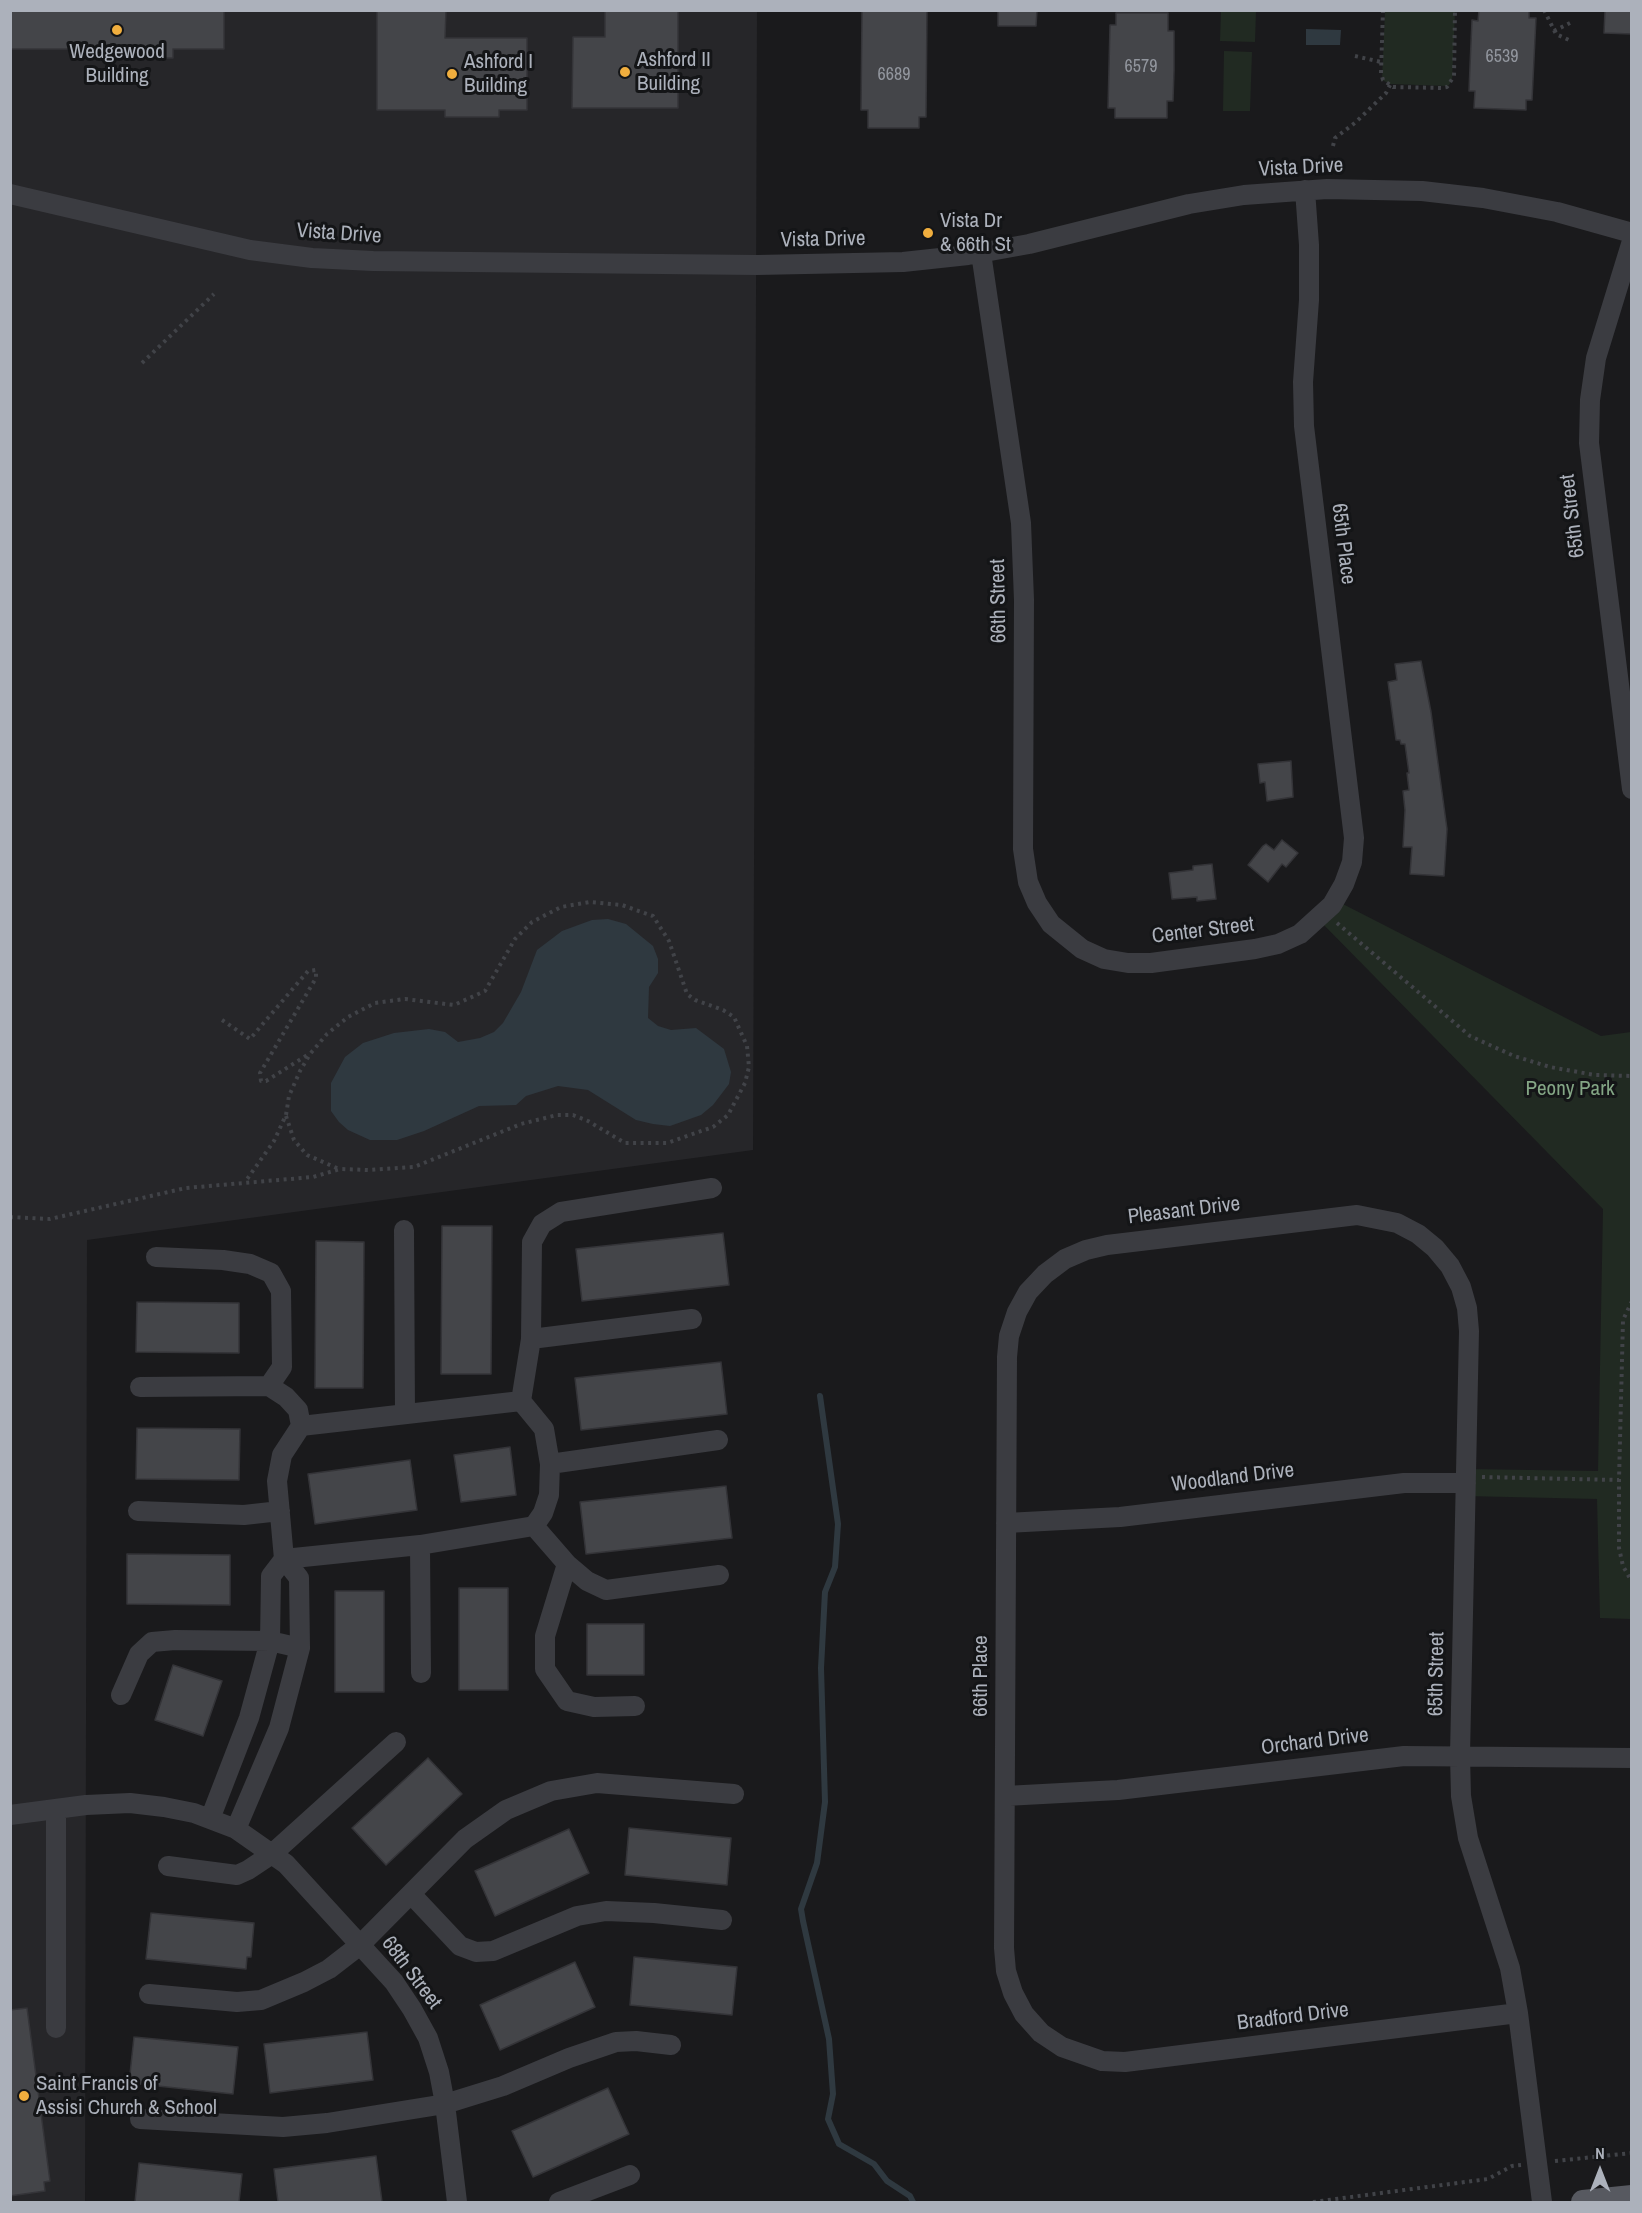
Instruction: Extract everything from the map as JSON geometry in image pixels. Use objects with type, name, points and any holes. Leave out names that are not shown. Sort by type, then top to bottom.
[{"type":"main road","points":[[1583,2202],[1632,2197]]},
{"type":"street","name":"Vista Drive","points":[[10,194],[186,237],[250,250],[312,258],[392,262],[757,265],[903,262],[981,253],[1029,244],[1189,204],[1305,190],[1400,190],[1482,198],[1557,212],[1632,233]]},
{"type":"street","name":"65th Place","points":[[1305,190],[1310,245],[1303,382],[1304,426],[1354,831],[1352,862],[1330,906]]},
{"type":"street","name":"65th Street","points":[[1632,240],[1596,358],[1590,400],[1589,442],[1632,789]]},
{"type":"street","name":"66th Street","points":[[981,253],[1021,523],[1024,600],[1024,860],[1028,882],[1037,903],[1051,924],[1066,939]]},
{"type":"street","name":"Center Street","points":[[1066,939],[1104,959],[1128,963],[1151,963],[1278,944],[1300,934],[1330,906]]},
{"type":"street","points":[[210,1819],[249,1718],[270,1641],[272,1576],[284,1559],[420,1545],[534,1526],[543,1513],[549,1495],[550,1464],[544,1429],[522,1401],[531,1339],[532,1242],[542,1224],[561,1212],[712,1188]]},
{"type":"street","name":"65th Street","points":[[1341,1216],[1376,1217],[1397,1223],[1418,1234],[1435,1248],[1450,1266],[1461,1287],[1467,1308],[1469,1331],[1461,1796],[1468,1839],[1510,1968],[1518,2013],[1542,2202]]},
{"type":"street","name":"Pleasant Drive","points":[[1041,1278],[1065,1259],[1086,1250],[1341,1216]]},
{"type":"street","points":[[404,1230],[405,1414]]},
{"type":"street","points":[[156,1257],[223,1260],[250,1264],[272,1273],[280,1291],[282,1367],[268,1386]]},
{"type":"street","name":"66th Place","points":[[1041,1278],[1028,1292],[1017,1312],[1009,1336],[1006,1523],[1006,1971],[1013,1993],[1024,2014],[1041,2033],[1074,2053]]},
{"type":"street","points":[[531,1339],[692,1319]]},
{"type":"street","points":[[140,1387],[268,1386],[286,1397],[298,1410],[301,1426],[282,1455],[277,1481],[284,1559],[299,1578],[300,1648],[279,1728],[236,1829]]},
{"type":"street","points":[[301,1426],[522,1401]]},
{"type":"street","points":[[550,1464],[718,1440]]},
{"type":"street","name":"Woodland Drive","points":[[1006,1523],[1110,1518],[1350,1488],[1466,1479]]},
{"type":"street","points":[[138,1511],[244,1515],[280,1511]]},
{"type":"street","points":[[534,1526],[567,1564],[586,1581],[606,1590],[719,1575]]},
{"type":"street","points":[[420,1545],[421,1673]]},
{"type":"street","points":[[567,1564],[545,1636],[545,1669],[555,1687],[567,1701],[594,1707],[635,1706]]},
{"type":"street","points":[[121,1695],[139,1654],[152,1642],[175,1640],[270,1641],[300,1648]]},
{"type":"street","points":[[168,1866],[237,1875],[396,1742]]},
{"type":"street","name":"Orchard Drive","points":[[1005,1796],[1118,1790],[1381,1758],[1460,1755],[1632,1758]]},
{"type":"street","points":[[149,1994],[237,2002],[261,2000],[329,1969],[360,1944],[412,1895],[465,1839],[506,1810],[551,1791],[597,1783],[734,1794]]},
{"type":"street","name":"68th Street","points":[[10,1815],[130,1803],[164,1807],[210,1819],[236,1829],[266,1849],[304,1883],[394,1982],[428,2038],[439,2072],[445,2104],[457,2202]]},
{"type":"street","points":[[56,1809],[56,2028]]},
{"type":"street","points":[[412,1895],[460,1946],[476,1952],[493,1951],[577,1917],[606,1911],[722,1920]]},
{"type":"street","name":"Bradford Drive","points":[[1074,2053],[1102,2061],[1125,2062],[1518,2013]]},
{"type":"street","points":[[140,2119],[283,2127],[361,2119],[445,2104],[503,2086],[569,2058],[616,2042],[636,2041],[671,2045]]},
{"type":"street","points":[[559,2202],[630,2175]]},
{"type":"path","points":[[1383,10],[1381,62],[1383,80],[1389,85],[1441,88],[1452,81],[1455,10]]},
{"type":"path","points":[[1544,10],[1554,31],[1564,40],[1569,40]]},
{"type":"path","points":[[1554,31],[1570,24]]},
{"type":"path","points":[[1355,56],[1381,62]]},
{"type":"path","points":[[1333,146],[1335,138],[1379,100],[1389,85]]},
{"type":"path","points":[[142,363],[214,294]]},
{"type":"path","points":[[10,1217],[50,1220],[186,1188],[313,1177],[339,1169],[414,1167],[521,1124],[557,1115],[573,1115],[588,1121],[625,1143],[667,1143],[690,1137],[713,1127],[728,1115],[741,1095],[749,1067],[747,1046],[734,1017],[723,1010],[695,1000],[687,994],[669,941],[653,916],[622,905],[590,902],[561,907],[532,922],[514,939],[485,992],[454,1005],[405,999],[375,1003],[348,1017],[327,1034],[310,1054],[289,1096],[286,1115],[274,1141],[245,1182]]},
{"type":"path","points":[[1330,906],[1470,1036],[1514,1056],[1550,1067],[1595,1075],[1632,1076]]},
{"type":"path","points":[[222,1020],[250,1039],[308,971],[316,969],[316,978],[259,1077],[264,1082],[310,1054]]},
{"type":"path","points":[[286,1115],[294,1140],[307,1155],[339,1169]]},
{"type":"path","points":[[1632,1301],[1623,1320],[1620,1480],[1620,1548],[1623,1566],[1632,1581]]},
{"type":"path","points":[[1466,1479],[1620,1480]]},
{"type":"path","points":[[1313,2202],[1488,2179],[1512,2166],[1632,2153]]},
{"type":"shaded area","points":[[11,11],[757,11],[753,1150],[87,1240],[85,2202],[11,2202]]},
{"type":"shaded area","points":[[1306,29],[1341,30],[1340,45],[1306,45]]},
{"type":"shaded area","points":[[608,919],[626,924],[653,946],[658,959],[658,973],[649,987],[648,1018],[658,1026],[671,1030],[696,1028],[724,1049],[731,1072],[729,1084],[713,1105],[701,1115],[670,1126],[653,1124],[636,1120],[588,1090],[558,1086],[526,1096],[516,1105],[479,1106],[424,1131],[397,1140],[370,1140],[348,1130],[331,1111],[331,1083],[345,1057],[363,1043],[394,1033],[429,1029],[445,1032],[458,1042],[480,1038],[494,1032],[503,1023],[521,992],[537,950],[562,931],[592,920]]},
{"type":"green space","points":[[1221,11],[1256,11],[1255,42],[1220,41]]},
{"type":"green space","points":[[1385,11],[1455,11],[1452,81],[1448,86],[1390,84],[1382,80]]},
{"type":"green space","points":[[1224,51],[1252,52],[1250,111],[1223,111]]},
{"type":"green space","name":"Peony Park","points":[[1335,900],[1601,1036],[1631,1032],[1631,1619],[1600,1618],[1597,1499],[1465,1496],[1466,1469],[1598,1471],[1603,1209],[1319,920]]},
{"type":"building","name":"Wedgewood Building","points":[[10,10],[224,10],[224,49],[173,49],[173,58],[114,58],[114,49],[10,49]]},
{"type":"building","name":"Ashford I Building","points":[[377,10],[446,10],[445,38],[527,38],[527,110],[499,110],[499,117],[445,117],[445,110],[377,110]]},
{"type":"building","name":"Ashford II Building","points":[[605,10],[678,10],[678,108],[572,108],[573,37],[605,37]]},
{"type":"building","points":[[862,10],[927,10],[926,117],[919,117],[919,128],[868,128],[868,110],[861,110]]},
{"type":"building","points":[[998,10],[1037,10],[1036,26],[998,26]]},
{"type":"building","points":[[1479,10],[1529,10],[1529,18],[1536,18],[1532,100],[1526,100],[1526,110],[1474,108],[1475,91],[1469,91],[1472,20],[1478,21]]},
{"type":"building","points":[[1605,10],[1632,10],[1632,34],[1604,33]]},
{"type":"building","points":[[1116,13],[1168,13],[1168,31],[1174,31],[1174,71],[1173,101],[1167,101],[1167,118],[1115,118],[1115,108],[1108,108],[1110,25],[1116,25]]},
{"type":"building","points":[[1421,661],[1431,712],[1447,829],[1444,876],[1410,874],[1412,847],[1403,847],[1405,810],[1403,791],[1409,790],[1407,773],[1409,773],[1405,744],[1396,740],[1388,682],[1397,680],[1395,664]]},
{"type":"building","points":[[1291,761],[1293,797],[1267,801],[1265,782],[1260,783],[1258,764]]},
{"type":"building","points":[[1282,840],[1298,853],[1286,867],[1282,864],[1268,882],[1248,865],[1263,846],[1266,844],[1274,850]]},
{"type":"building","points":[[1212,864],[1216,899],[1197,901],[1197,897],[1172,899],[1169,873],[1193,870],[1193,866]]},
{"type":"building","points":[[442,1226],[492,1226],[491,1374],[441,1374]]},
{"type":"building","points":[[723,1233],[729,1285],[582,1301],[576,1249]]},
{"type":"building","points":[[316,1241],[364,1242],[363,1388],[315,1388]]},
{"type":"building","points":[[137,1302],[239,1303],[239,1353],[136,1352]]},
{"type":"building","points":[[721,1362],[727,1414],[581,1430],[575,1378]]},
{"type":"building","points":[[137,1428],[240,1429],[239,1480],[136,1479]]},
{"type":"building","points":[[510,1447],[516,1495],[461,1502],[454,1455]]},
{"type":"building","points":[[410,1460],[417,1510],[315,1524],[308,1474]]},
{"type":"building","points":[[726,1486],[732,1538],[586,1554],[580,1502]]},
{"type":"building","points":[[127,1554],[230,1555],[230,1605],[127,1604]]},
{"type":"building","points":[[459,1588],[508,1588],[508,1690],[459,1690]]},
{"type":"building","points":[[335,1591],[384,1591],[384,1692],[335,1692]]},
{"type":"building","points":[[587,1624],[644,1624],[644,1675],[587,1675]]},
{"type":"building","points":[[173,1665],[222,1681],[203,1736],[155,1720]]},
{"type":"building","points":[[428,1758],[462,1794],[386,1865],[352,1828]]},
{"type":"building","points":[[629,1828],[731,1838],[727,1885],[625,1875]]},
{"type":"building","points":[[569,1829],[589,1873],[495,1916],[475,1871]]},
{"type":"building","points":[[151,1913],[254,1923],[251,1957],[247,1957],[246,1969],[146,1959]]},
{"type":"building","points":[[634,1957],[737,1967],[732,2015],[630,2005]]},
{"type":"building","points":[[575,1962],[595,2007],[500,2050],[480,2005]]},
{"type":"building","name":"Saint Francis of Assisi Church & School","points":[[27,2008],[50,2181],[44,2182],[45,2191],[10,2196],[10,2010]]},
{"type":"building","points":[[367,2032],[373,2080],[270,2093],[264,2044]]},
{"type":"building","points":[[134,2037],[238,2047],[233,2094],[129,2083]]},
{"type":"building","points":[[608,2088],[629,2134],[533,2177],[512,2131]]},
{"type":"building","points":[[376,2156],[382,2202],[278,2202],[274,2169]]},
{"type":"building","points":[[139,2163],[242,2174],[239,2202],[135,2202]]},
{"type":"waterway","points":[[820,1396],[838,1524],[835,1567],[825,1592],[821,1668],[825,1802],[817,1863],[801,1909],[829,2039],[833,2094],[828,2119],[839,2144],[874,2164],[887,2181],[910,2196],[913,2202]]},
{"type":"place","name":"Wedgewood Building","points":[[117,30]]},
{"type":"place","name":"Ashford II Building","points":[[625,72]]},
{"type":"place","name":"Ashford I Building","points":[[452,74]]},
{"type":"place","name":"Vista Dr & 66th St","points":[[928,233]]},
{"type":"place","name":"Saint Francis of Assisi Church & School","points":[[24,2096]]}]
